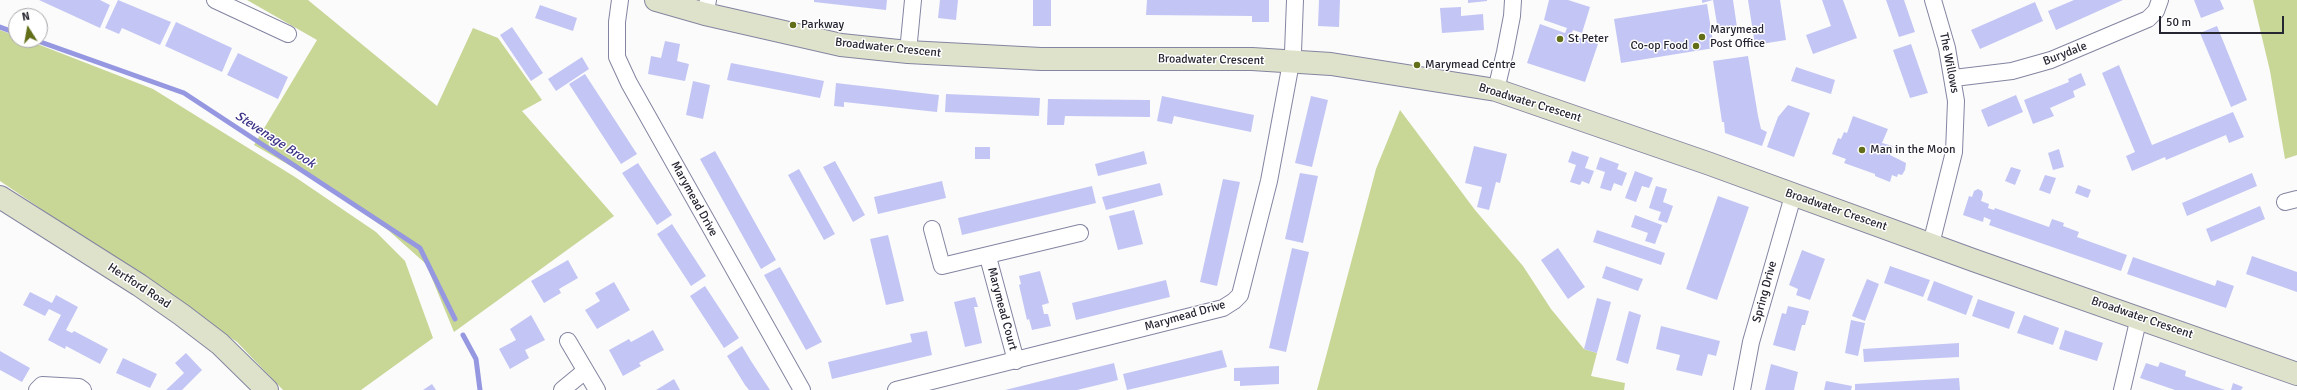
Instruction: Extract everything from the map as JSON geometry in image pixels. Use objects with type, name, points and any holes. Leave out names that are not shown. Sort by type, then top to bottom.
[{"type":"street","points":[[215,0],[288,34]]},
{"type":"street","name":"Marymead Drive","points":[[620,0],[617,22],[617,57],[629,83],[802,390]]},
{"type":"street","name":"Broadwater Crescent","points":[[656,0],[707,7],[841,45],[908,52],[1041,59],[1252,59],[1331,64],[1496,90],[1710,164],[1793,196],[1825,205],[2297,374]]},
{"type":"street","points":[[908,52],[913,0]]},
{"type":"street","name":"Marymead Drive","points":[[896,390],[1223,308],[1240,294],[1269,181],[1295,37],[1296,0]]},
{"type":"street","points":[[1496,90],[1506,52],[1513,0]]},
{"type":"street","name":"The Willows","points":[[1932,244],[1954,152],[1956,101],[1954,78],[1933,0]]},
{"type":"street","name":"Burydale","points":[[1954,78],[2012,71],[2051,60],[2148,19],[2156,11],[2160,0]]},
{"type":"street","name":"Spring Drive","points":[[1742,390],[1751,342],[1793,196]]},
{"type":"street","name":"Hertford Road","points":[[0,197],[139,285],[182,315],[220,344],[267,390]]},
{"type":"street","name":"Marymead Court","points":[[932,229],[942,266],[988,257],[1080,233]]},
{"type":"street","name":"Marymead Court","points":[[988,257],[1016,360]]},
{"type":"street","points":[[2122,390],[2139,318]]},
{"type":"street","points":[[568,341],[597,390]]},
{"type":"street","points":[[562,390],[585,371]]},
{"type":"street","points":[[37,390],[42,385],[78,387],[83,390]]},
{"type":"green space","points":[[247,0],[308,0],[437,106],[473,28],[498,38],[542,100],[522,111],[614,216],[454,332],[426,264],[388,230],[310,177],[254,145],[317,40]]},
{"type":"green space","points":[[2253,0],[2297,0],[2297,155],[2285,159],[2270,71]]},
{"type":"green space","points":[[0,30],[8,33],[8,48],[48,48],[153,89],[295,177],[376,232],[405,261],[433,338],[361,390],[283,390],[237,342],[0,181]]},
{"type":"green space","points":[[1400,110],[1475,210],[1523,266],[1551,309],[1584,349],[1597,353],[1591,376],[1625,383],[1624,390],[1317,390],[1376,169]]},
{"type":"building","points":[[39,0],[100,0],[110,5],[100,28]]},
{"type":"building","points":[[118,0],[171,22],[160,45],[122,28],[119,34],[105,28]]},
{"type":"building","points":[[814,0],[887,0],[886,10],[814,2]]},
{"type":"building","points":[[940,0],[958,0],[956,20],[938,18]]},
{"type":"building","points":[[1033,0],[1051,0],[1051,26],[1033,26]]},
{"type":"building","points":[[1147,0],[1269,0],[1269,22],[1252,22],[1252,16],[1146,15]]},
{"type":"building","points":[[1319,0],[1340,0],[1339,27],[1318,26]]},
{"type":"building","points":[[1468,0],[1487,0],[1487,1],[1468,3]]},
{"type":"building","name":"St Peter","points":[[1549,0],[1568,0],[1590,7],[1582,33],[1573,30],[1571,35],[1598,44],[1585,82],[1527,63],[1540,24],[1565,33],[1567,28],[1544,20]]},
{"type":"building","points":[[1702,0],[1713,0],[1702,3]]},
{"type":"building","points":[[1713,0],[1733,0],[1737,27],[1718,30]]},
{"type":"building","points":[[1748,0],[1780,0],[1786,40],[1755,45]]},
{"type":"building","points":[[1822,0],[1843,0],[1857,38],[1813,54],[1806,35],[1831,26]]},
{"type":"building","points":[[1886,0],[1904,0],[1915,32],[1899,37]]},
{"type":"building","points":[[2074,0],[2123,0],[2056,30],[2048,11]]},
{"type":"building","points":[[2194,0],[2220,0],[2224,9],[2201,18]]},
{"type":"building","points":[[2035,2],[2043,21],[1980,49],[1971,30]]},
{"type":"building","points":[[1707,4],[1714,48],[1621,63],[1614,19]]},
{"type":"building","points":[[540,5],[577,18],[573,31],[535,18]]},
{"type":"building","points":[[1461,7],[1461,16],[1483,14],[1484,30],[1442,33],[1440,8]]},
{"type":"building","points":[[176,22],[232,48],[222,72],[165,46]]},
{"type":"building","points":[[2217,26],[2247,100],[2231,107],[2200,33]]},
{"type":"building","points":[[512,27],[543,73],[531,81],[500,35]]},
{"type":"building","points":[[665,41],[680,44],[677,61],[689,64],[685,81],[648,74],[651,56],[661,58]]},
{"type":"building","points":[[1911,44],[1928,93],[1910,98],[1893,50]]},
{"type":"building","points":[[238,53],[288,77],[278,99],[227,75]]},
{"type":"building","points":[[1748,56],[1761,129],[1767,132],[1762,146],[1725,133],[1724,122],[1722,122],[1713,61]]},
{"type":"building","points":[[582,57],[589,69],[556,91],[548,79]]},
{"type":"building","points":[[731,63],[824,81],[820,98],[727,80]]},
{"type":"building","points":[[2119,65],[2152,145],[2233,112],[2244,137],[2229,143],[2226,135],[2166,160],[2165,157],[2132,171],[2126,156],[2135,152],[2102,73]]},
{"type":"building","points":[[1796,67],[1835,80],[1831,94],[1791,81]]},
{"type":"building","points":[[2081,73],[2086,85],[2073,91],[2075,97],[2050,108],[2054,116],[2033,124],[2024,100],[2069,82],[2068,79]]},
{"type":"building","points":[[585,74],[637,154],[621,164],[569,84]]},
{"type":"building","points":[[693,81],[710,85],[703,119],[686,115]]},
{"type":"building","points":[[836,83],[939,95],[937,112],[844,102],[844,107],[834,106]]},
{"type":"building","points":[[946,94],[1040,98],[1039,116],[945,112]]},
{"type":"building","points":[[2016,95],[2023,112],[1988,127],[1981,110]]},
{"type":"building","points":[[1162,96],[1254,115],[1251,132],[1174,116],[1172,124],[1157,121]]},
{"type":"building","points":[[1311,96],[1328,100],[1312,167],[1295,163]]},
{"type":"building","points":[[1048,99],[1150,100],[1150,117],[1065,116],[1064,125],[1047,125]]},
{"type":"building","points":[[1788,105],[1810,113],[1794,157],[1767,147],[1778,117]]},
{"type":"building","name":"Man in the Moon","points":[[1853,116],[1888,129],[1882,143],[1893,146],[1890,155],[1906,163],[1905,170],[1902,175],[1898,174],[1897,177],[1892,175],[1890,182],[1875,176],[1875,174],[1844,163],[1846,159],[1832,154],[1838,138],[1841,139],[1844,132],[1847,133]]},
{"type":"building","points":[[1474,146],[1507,154],[1500,183],[1496,182],[1489,210],[1477,207],[1482,187],[1465,183]]},
{"type":"building","points":[[975,147],[990,147],[990,159],[975,159]]},
{"type":"building","points":[[2059,149],[2064,167],[2053,170],[2048,153]]},
{"type":"building","points":[[715,151],[776,260],[761,269],[700,159]]},
{"type":"building","points":[[1144,151],[1147,164],[1098,176],[1095,164]]},
{"type":"building","points":[[1572,151],[1589,157],[1585,168],[1594,171],[1589,184],[1582,181],[1580,185],[1570,182],[1576,165],[1568,162]]},
{"type":"building","points":[[1600,157],[1619,164],[1617,169],[1627,173],[1622,186],[1614,183],[1611,191],[1600,188],[1605,172],[1596,169]]},
{"type":"building","points":[[835,161],[865,215],[853,222],[823,167]]},
{"type":"building","points":[[638,163],[672,215],[657,225],[622,173]]},
{"type":"building","points":[[2011,167],[2021,170],[2015,185],[2005,181]]},
{"type":"building","points":[[799,169],[835,234],[824,240],[788,175]]},
{"type":"building","points":[[1635,171],[1653,178],[1649,188],[1642,186],[1636,202],[1625,198]]},
{"type":"building","points":[[1300,173],[1318,176],[1303,243],[1285,239]]},
{"type":"building","points":[[2252,173],[2257,186],[2187,216],[2182,203]]},
{"type":"building","points":[[2045,175],[2056,178],[2050,194],[2039,190]]},
{"type":"building","points":[[1223,179],[1240,182],[1217,286],[1200,282]]},
{"type":"building","points":[[942,181],[946,198],[878,214],[874,197]]},
{"type":"building","points":[[1160,183],[1163,195],[1106,210],[1102,197]]},
{"type":"building","points":[[2078,185],[2091,190],[2088,198],[2075,193]]},
{"type":"building","points":[[1092,186],[1096,203],[962,235],[958,218]]},
{"type":"building","points":[[1656,186],[1667,189],[1663,202],[1673,206],[1667,223],[1658,220],[1661,212],[1649,208]]},
{"type":"building","points":[[1978,189],[1982,191],[1983,194],[1981,201],[1989,204],[1988,208],[1994,210],[1995,208],[2049,227],[2052,219],[2064,223],[2063,226],[2079,232],[2077,237],[2127,255],[2121,271],[1989,225],[1991,220],[1984,217],[1983,222],[1963,215],[1969,196],[1972,197],[1974,191]]},
{"type":"building","points":[[1718,196],[1749,207],[1717,300],[1686,289]]},
{"type":"building","points":[[2260,206],[2265,219],[2211,242],[2206,229]]},
{"type":"building","points":[[1134,210],[1143,244],[1118,250],[1109,216]]},
{"type":"building","points":[[1635,215],[1662,225],[1655,244],[1645,241],[1648,233],[1631,227]]},
{"type":"building","points":[[672,224],[706,276],[691,286],[657,234]]},
{"type":"building","points":[[1597,230],[1665,253],[1661,265],[1593,242]]},
{"type":"building","points":[[888,235],[904,301],[886,305],[870,239]]},
{"type":"building","points":[[1292,248],[1309,252],[1286,352],[1269,348]]},
{"type":"building","points":[[1558,248],[1585,287],[1568,299],[1541,260]]},
{"type":"building","points":[[1802,250],[1825,259],[1810,300],[1796,295],[1798,289],[1789,285]]},
{"type":"building","points":[[2252,256],[2297,272],[2297,292],[2246,274]]},
{"type":"building","points":[[2133,257],[2215,286],[2217,280],[2234,286],[2226,308],[2127,274]]},
{"type":"building","points":[[568,260],[578,278],[559,289],[561,293],[544,303],[531,281]]},
{"type":"building","points":[[1606,266],[1643,279],[1638,291],[1602,278]]},
{"type":"building","points":[[1890,266],[1930,280],[1923,297],[1884,283]]},
{"type":"building","points":[[780,267],[822,342],[806,350],[764,275]]},
{"type":"building","points":[[1040,271],[1049,303],[1042,305],[1044,314],[1048,314],[1051,326],[1032,330],[1029,319],[1027,320],[1019,285],[1021,284],[1019,276]]},
{"type":"building","points":[[1867,279],[1879,284],[1865,321],[1852,316]]},
{"type":"building","points":[[1166,280],[1170,297],[1076,320],[1072,303]]},
{"type":"building","points":[[1934,281],[1973,296],[1966,315],[1927,300]]},
{"type":"building","points":[[614,282],[630,310],[597,329],[585,310],[600,301],[595,293]]},
{"type":"building","points":[[705,286],[739,338],[724,348],[690,296]]},
{"type":"building","points":[[30,292],[52,303],[56,295],[78,307],[66,330],[72,333],[74,331],[108,349],[100,364],[66,346],[65,349],[48,340],[61,315],[49,309],[45,316],[23,305]]},
{"type":"building","points":[[975,297],[978,307],[974,307],[982,343],[965,347],[954,302]]},
{"type":"building","points":[[1597,298],[1611,302],[1597,353],[1584,349]]},
{"type":"building","points":[[1978,299],[2015,312],[2009,329],[1972,316]]},
{"type":"building","points":[[1788,306],[1809,311],[1805,325],[1802,325],[1795,351],[1773,345],[1782,313],[1786,314]]},
{"type":"building","points":[[1629,311],[1641,315],[1628,364],[1616,360]]},
{"type":"building","points":[[531,315],[545,340],[525,350],[529,358],[510,369],[499,349],[516,340],[510,329]]},
{"type":"building","points":[[2024,315],[2059,328],[2053,345],[2017,333]]},
{"type":"building","points":[[1851,320],[1865,323],[1858,356],[1845,353]]},
{"type":"building","points":[[1661,326],[1720,341],[1716,356],[1708,354],[1702,376],[1676,370],[1680,355],[1656,349]]},
{"type":"building","points":[[653,330],[664,350],[639,363],[641,366],[623,376],[609,350],[629,339],[631,342]]},
{"type":"building","points":[[2065,330],[2103,343],[2097,361],[2059,349]]},
{"type":"building","points":[[927,331],[932,355],[832,379],[828,362],[912,342],[910,334]]},
{"type":"building","points":[[1959,343],[1959,357],[1864,362],[1863,349]]},
{"type":"building","points":[[742,346],[770,390],[749,390],[745,385],[727,356]]},
{"type":"building","points":[[1222,350],[1227,367],[1127,390],[1123,374]]},
{"type":"building","points":[[0,351],[30,368],[22,382],[0,370]]},
{"type":"building","points":[[186,353],[202,370],[182,390],[166,390],[184,373],[175,363]]},
{"type":"building","points":[[123,358],[157,374],[150,388],[116,373]]},
{"type":"building","points":[[2160,362],[2186,371],[2185,376],[2225,390],[2175,390],[2140,378],[2146,363],[2158,367]]},
{"type":"building","points":[[1114,363],[1118,380],[1102,384],[1077,390],[1005,390]]},
{"type":"building","points":[[1771,364],[1798,372],[1794,390],[1765,390]]},
{"type":"building","points":[[1279,366],[1279,384],[1240,386],[1240,381],[1234,381],[1234,368]]},
{"type":"building","points":[[1959,378],[1960,390],[1855,390],[1855,384]]},
{"type":"building","points":[[674,379],[680,390],[656,390]]},
{"type":"building","points":[[1826,381],[1852,386],[1851,390],[1824,390]]},
{"type":"building","points":[[2233,383],[2243,387],[2241,390],[2231,390]]},
{"type":"building","points":[[432,384],[436,390],[423,390]]},
{"type":"waterway","name":"Stevenage Brook","points":[[0,27],[8,30]]},
{"type":"waterway","name":"Stevenage Brook","points":[[48,45],[184,93],[420,248],[455,319]]},
{"type":"waterway","name":"Stevenage Brook","points":[[463,335],[476,359],[480,390]]},
{"type":"place","name":"Parkway","points":[[793,25]]},
{"type":"place","name":"Marymead Post Office","points":[[1702,37]]},
{"type":"place","name":"St Peter","points":[[1560,39]]},
{"type":"place","name":"Co-op Food","points":[[1696,46]]},
{"type":"place","name":"Marymead Centre","points":[[1417,65]]},
{"type":"place","name":"Man in the Moon","points":[[1862,150]]}]
